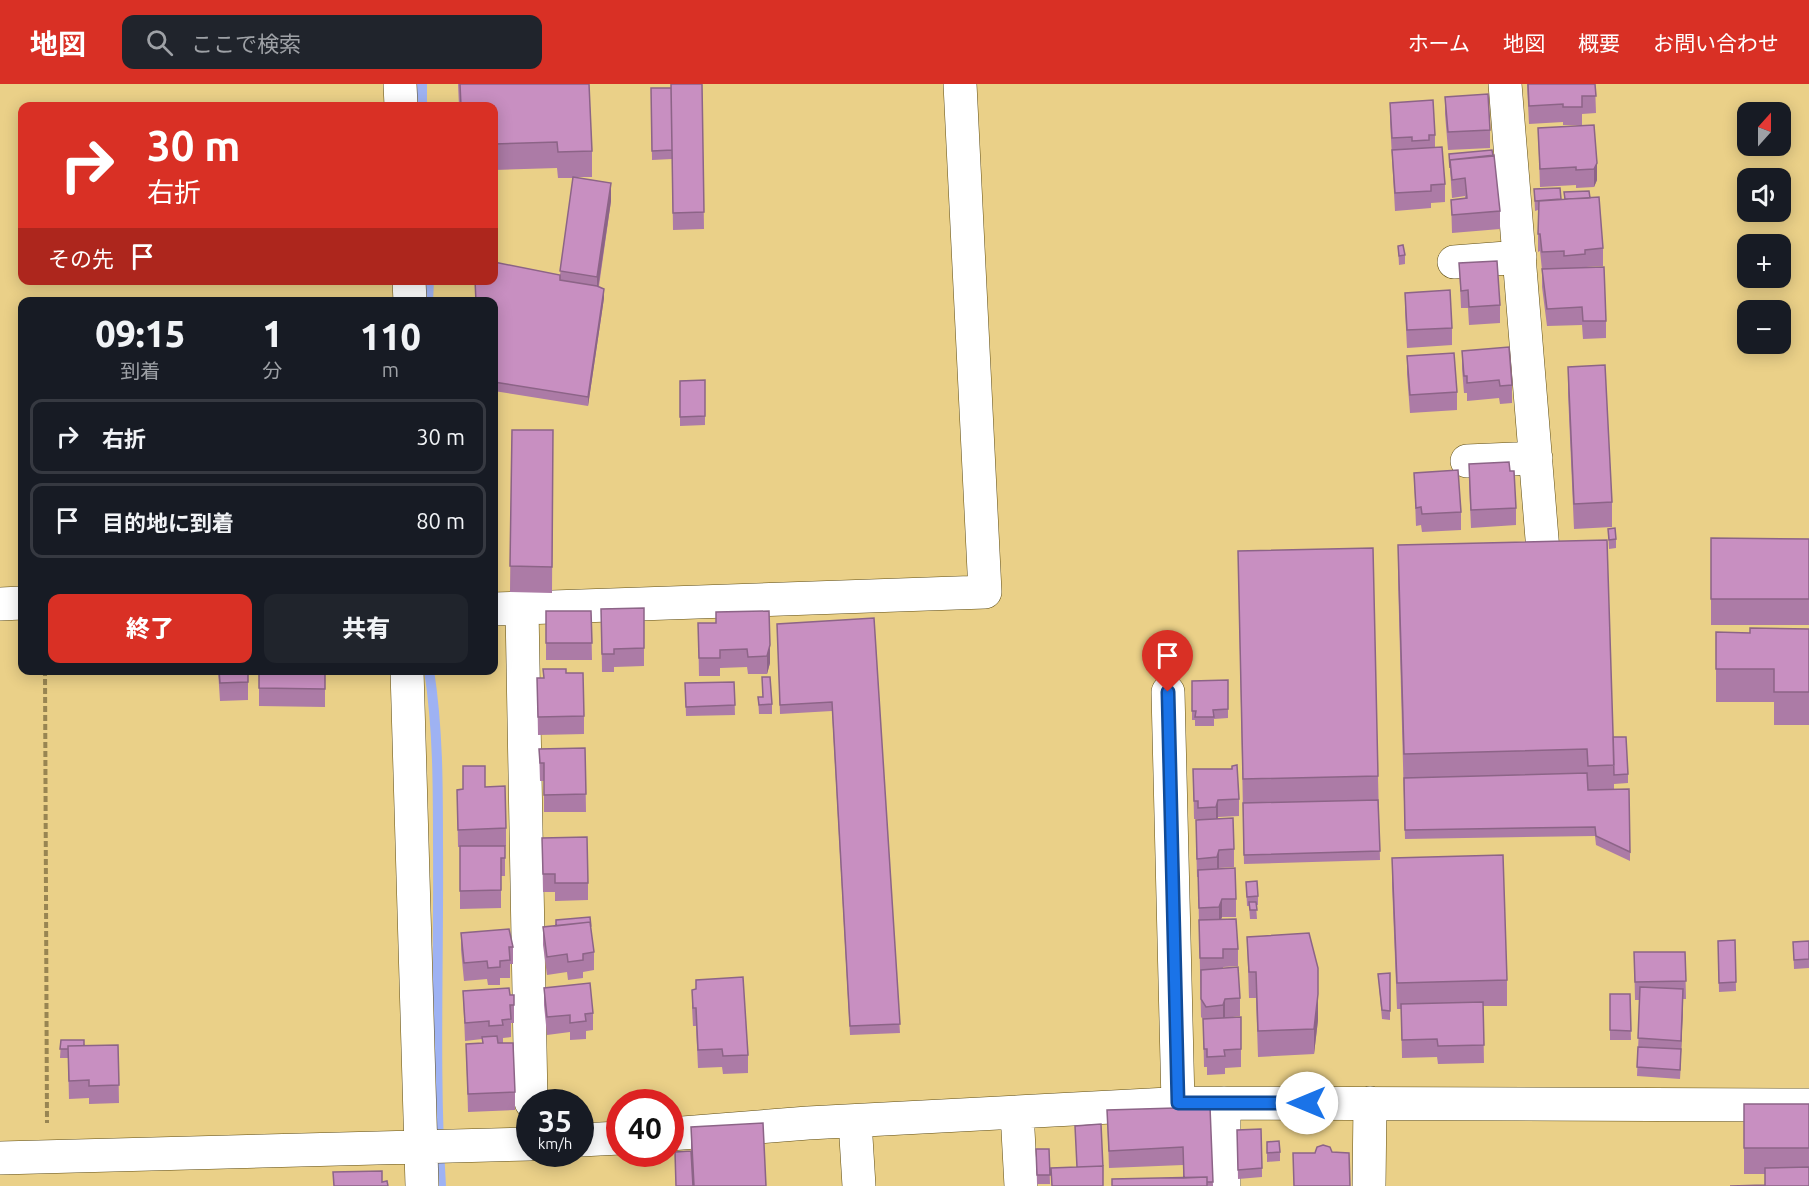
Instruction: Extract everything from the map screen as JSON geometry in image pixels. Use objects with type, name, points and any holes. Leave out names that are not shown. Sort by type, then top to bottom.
[{"type":"street","points":[[400,84],[401,102]]},
{"type":"street","points":[[530,1089],[508,609],[985,592],[960,84]]},
{"type":"street","points":[[1506,84],[1543,551]]},
{"type":"street","points":[[1454,262],[1520,257]]},
{"type":"street","points":[[1467,461],[1536,458]]},
{"type":"street","points":[[0,604],[18,603]]},
{"type":"street","points":[[407,675],[432,1145],[422,1186]]},
{"type":"street","points":[[1168,692],[1178,1103]]},
{"type":"street","points":[[684,1133],[1178,1103],[1809,1105]]},
{"type":"street","points":[[1224,1103],[1224,1186]]},
{"type":"street","points":[[1369,1186],[1370,1104]]},
{"type":"street","points":[[1017,1112],[1021,1186]]},
{"type":"street","points":[[855,1121],[859,1186]]},
{"type":"street","points":[[0,1158],[516,1143]]},
{"type":"path","points":[[45,675],[47,1158]]},
{"type":"building","points":[[460,84],[589,84],[592,151],[558,152],[557,142],[498,144],[498,102],[461,102]]},
{"type":"building","points":[[671,84],[702,84],[704,212],[673,213]]},
{"type":"building","points":[[1528,84],[1595,84],[1596,96],[1582,96],[1582,107],[1563,107],[1563,104],[1529,106]]},
{"type":"building","points":[[651,88],[671,88],[672,150],[652,151]]},
{"type":"building","points":[[1488,94],[1490,130],[1448,132],[1445,97]]},
{"type":"building","points":[[1433,100],[1435,135],[1429,135],[1429,140],[1412,141],[1412,137],[1392,138],[1390,103]]},
{"type":"building","points":[[1594,125],[1597,163],[1594,169],[1576,170],[1576,167],[1540,169],[1538,128]]},
{"type":"building","points":[[1442,147],[1445,184],[1431,185],[1431,191],[1395,193],[1392,150]]},
{"type":"building","points":[[1492,150],[1493,156],[1450,160],[1450,168],[1449,154]]},
{"type":"building","points":[[1494,155],[1500,211],[1452,215],[1451,200],[1467,198],[1465,178],[1452,180],[1450,160]]},
{"type":"building","points":[[573,177],[611,183],[597,277],[560,271]]},
{"type":"building","points":[[1560,188],[1561,199],[1535,201],[1534,189]]},
{"type":"building","points":[[1589,191],[1590,198],[1565,199],[1564,192]]},
{"type":"building","points":[[1599,197],[1603,248],[1585,250],[1585,254],[1564,256],[1564,251],[1542,252],[1540,234],[1538,234],[1539,201]]},
{"type":"building","points":[[1403,245],[1405,255],[1399,256],[1398,246]]},
{"type":"building","points":[[1497,261],[1500,305],[1469,307],[1468,290],[1461,291],[1459,263]]},
{"type":"building","points":[[498,263],[560,275],[560,280],[604,289],[588,397],[498,383],[498,297],[476,297],[475,285],[498,285]]},
{"type":"building","points":[[1604,267],[1606,321],[1583,321],[1582,307],[1547,309],[1542,269]]},
{"type":"building","points":[[1450,290],[1452,328],[1407,330],[1405,293]]},
{"type":"building","points":[[1509,347],[1512,385],[1500,386],[1499,380],[1467,383],[1467,376],[1464,376],[1462,351]]},
{"type":"building","points":[[1454,353],[1457,392],[1410,395],[1407,356]]},
{"type":"building","points":[[1605,365],[1612,502],[1574,504],[1568,367]]},
{"type":"building","points":[[705,380],[705,416],[680,417],[680,381]]},
{"type":"building","points":[[512,430],[553,430],[552,567],[510,566]]},
{"type":"building","points":[[1509,462],[1510,471],[1514,471],[1516,508],[1471,510],[1469,464]]},
{"type":"building","points":[[1458,470],[1461,512],[1422,514],[1421,507],[1416,508],[1414,473]]},
{"type":"building","points":[[1615,528],[1616,539],[1609,540],[1608,529]]},
{"type":"building","points":[[1711,538],[1809,539],[1809,599],[1711,599]]},
{"type":"building","points":[[1607,540],[1614,765],[1588,766],[1587,749],[1404,754],[1398,545]]},
{"type":"building","points":[[1373,548],[1378,776],[1243,779],[1238,551]]},
{"type":"building","points":[[644,608],[644,648],[614,649],[614,654],[602,654],[601,609]]},
{"type":"building","points":[[546,611],[591,611],[592,643],[546,643]]},
{"type":"building","points":[[769,611],[770,645],[767,656],[748,657],[747,649],[720,650],[720,658],[699,658],[698,623],[716,623],[716,612]]},
{"type":"building","points":[[874,618],[900,1024],[850,1026],[832,702],[780,705],[777,624]]},
{"type":"building","points":[[1750,628],[1809,629],[1809,692],[1774,692],[1774,669],[1716,669],[1716,632],[1750,633]]},
{"type":"building","points":[[543,669],[566,669],[566,673],[583,673],[584,716],[538,717],[537,678],[544,678]]},
{"type":"building","points":[[219,675],[248,675],[248,682],[220,683]]},
{"type":"building","points":[[259,675],[325,675],[325,689],[259,688]]},
{"type":"building","points":[[762,677],[770,677],[772,704],[759,705],[758,697],[763,697]]},
{"type":"building","points":[[1228,680],[1228,709],[1213,710],[1214,717],[1195,717],[1196,711],[1192,711],[1192,681]]},
{"type":"building","points":[[734,682],[735,705],[686,707],[685,683]]},
{"type":"building","points":[[1613,737],[1626,737],[1628,774],[1614,775]]},
{"type":"building","points":[[585,748],[586,794],[544,795],[544,763],[540,763],[539,749]]},
{"type":"building","points":[[1237,765],[1239,799],[1218,800],[1216,807],[1198,808],[1198,801],[1194,801],[1193,769],[1232,769],[1232,766]]},
{"type":"building","points":[[463,766],[485,766],[485,787],[505,786],[506,828],[458,830],[457,790],[463,789]]},
{"type":"building","points":[[1587,773],[1588,790],[1629,789],[1630,852],[1596,836],[1595,827],[1405,830],[1404,778]]},
{"type":"building","points":[[1378,800],[1380,851],[1244,855],[1243,803]]},
{"type":"building","points":[[1233,818],[1234,849],[1219,850],[1217,857],[1197,859],[1196,820]]},
{"type":"building","points":[[587,837],[588,883],[555,883],[555,874],[543,874],[542,838]]},
{"type":"building","points":[[460,846],[505,846],[505,858],[501,858],[501,890],[460,891]]},
{"type":"building","points":[[1503,855],[1507,980],[1397,983],[1392,858]]},
{"type":"building","points":[[1235,868],[1236,899],[1222,899],[1219,907],[1199,908],[1198,870]]},
{"type":"building","points":[[1257,881],[1258,896],[1247,897],[1246,882]]},
{"type":"building","points":[[1249,902],[1256,902],[1257,910],[1250,910]]},
{"type":"building","points":[[590,917],[591,927],[590,922],[556,926],[556,920]]},
{"type":"building","points":[[1236,919],[1238,949],[1223,949],[1223,958],[1200,958],[1199,920]]},
{"type":"building","points":[[590,922],[594,952],[583,954],[583,960],[568,962],[567,954],[547,957],[543,927]]},
{"type":"building","points":[[509,929],[513,947],[509,947],[510,960],[500,961],[500,967],[488,968],[487,961],[464,963],[461,933]]},
{"type":"building","points":[[1309,933],[1318,968],[1314,1029],[1258,1031],[1256,972],[1249,972],[1247,937]]},
{"type":"building","points":[[1735,940],[1736,982],[1719,983],[1718,941]]},
{"type":"building","points":[[1809,941],[1809,959],[1794,960],[1793,942]]},
{"type":"building","points":[[1634,952],[1685,952],[1686,981],[1635,982]]},
{"type":"building","points":[[1238,967],[1240,998],[1225,999],[1223,1005],[1206,1007],[1201,999],[1201,970]]},
{"type":"building","points":[[1390,973],[1390,1011],[1382,1010],[1378,974]]},
{"type":"building","points":[[743,977],[748,1055],[723,1056],[722,1049],[698,1050],[696,1008],[693,1008],[692,990],[696,989],[696,980]]},
{"type":"building","points":[[590,983],[593,1013],[585,1014],[586,1021],[570,1023],[570,1015],[547,1017],[544,988]]},
{"type":"building","points":[[1640,987],[1683,989],[1681,1041],[1638,1038]]},
{"type":"building","points":[[509,988],[510,995],[514,995],[514,1005],[510,1005],[511,1019],[502,1020],[503,1025],[489,1026],[489,1021],[465,1023],[463,991]]},
{"type":"building","points":[[1610,994],[1630,994],[1631,1031],[1610,1030]]},
{"type":"building","points":[[1483,1002],[1484,1045],[1438,1046],[1437,1039],[1402,1040],[1401,1004]]},
{"type":"building","points":[[1241,1017],[1241,1049],[1224,1050],[1225,1056],[1207,1057],[1207,1049],[1204,1049],[1203,1019]]},
{"type":"building","points":[[497,1036],[498,1043],[513,1043],[515,1092],[468,1094],[466,1044],[483,1043],[482,1037]]},
{"type":"building","points":[[61,1040],[84,1040],[84,1046],[68,1046],[68,1049],[60,1049]]},
{"type":"building","points":[[118,1045],[119,1085],[89,1086],[89,1080],[69,1081],[68,1046]]},
{"type":"building","points":[[1638,1047],[1681,1049],[1680,1070],[1637,1067]]},
{"type":"building","points":[[1744,1104],[1809,1104],[1809,1148],[1744,1148]]},
{"type":"building","points":[[1210,1107],[1213,1182],[1207,1182],[1207,1177],[1184,1178],[1183,1147],[1109,1151],[1107,1110]]},
{"type":"building","points":[[763,1123],[766,1186],[694,1186],[691,1127]]},
{"type":"building","points":[[1101,1124],[1103,1166],[1077,1167],[1075,1126]]},
{"type":"building","points":[[1261,1129],[1262,1168],[1238,1170],[1237,1130]]},
{"type":"building","points":[[1279,1141],[1280,1152],[1267,1153],[1267,1142]]},
{"type":"building","points":[[1323,1145],[1330,1147],[1332,1152],[1349,1153],[1350,1186],[1294,1186],[1293,1153],[1315,1153],[1317,1147]]},
{"type":"building","points":[[1036,1149],[1049,1149],[1050,1175],[1037,1175]]},
{"type":"building","points":[[684,1151],[691,1151],[693,1186],[676,1186],[675,1167],[684,1167]]},
{"type":"building","points":[[1103,1166],[1103,1186],[1052,1186],[1051,1168]]},
{"type":"building","points":[[1809,1167],[1809,1186],[1730,1186],[1765,1185],[1765,1168]]},
{"type":"building","points":[[382,1171],[382,1182],[387,1181],[388,1186],[334,1186],[333,1172]]},
{"type":"building","points":[[1207,1177],[1207,1186],[1112,1186],[1112,1179]]},
{"type":"waterway","points":[[422,84],[422,102]]},
{"type":"waterway","points":[[428,297],[429,285]]},
{"type":"waterway","points":[[430,675],[438,779],[437,1058],[441,1186]]},
{"type":"route","points":[[1168,692],[1178,1103],[1307,1103]]}]
